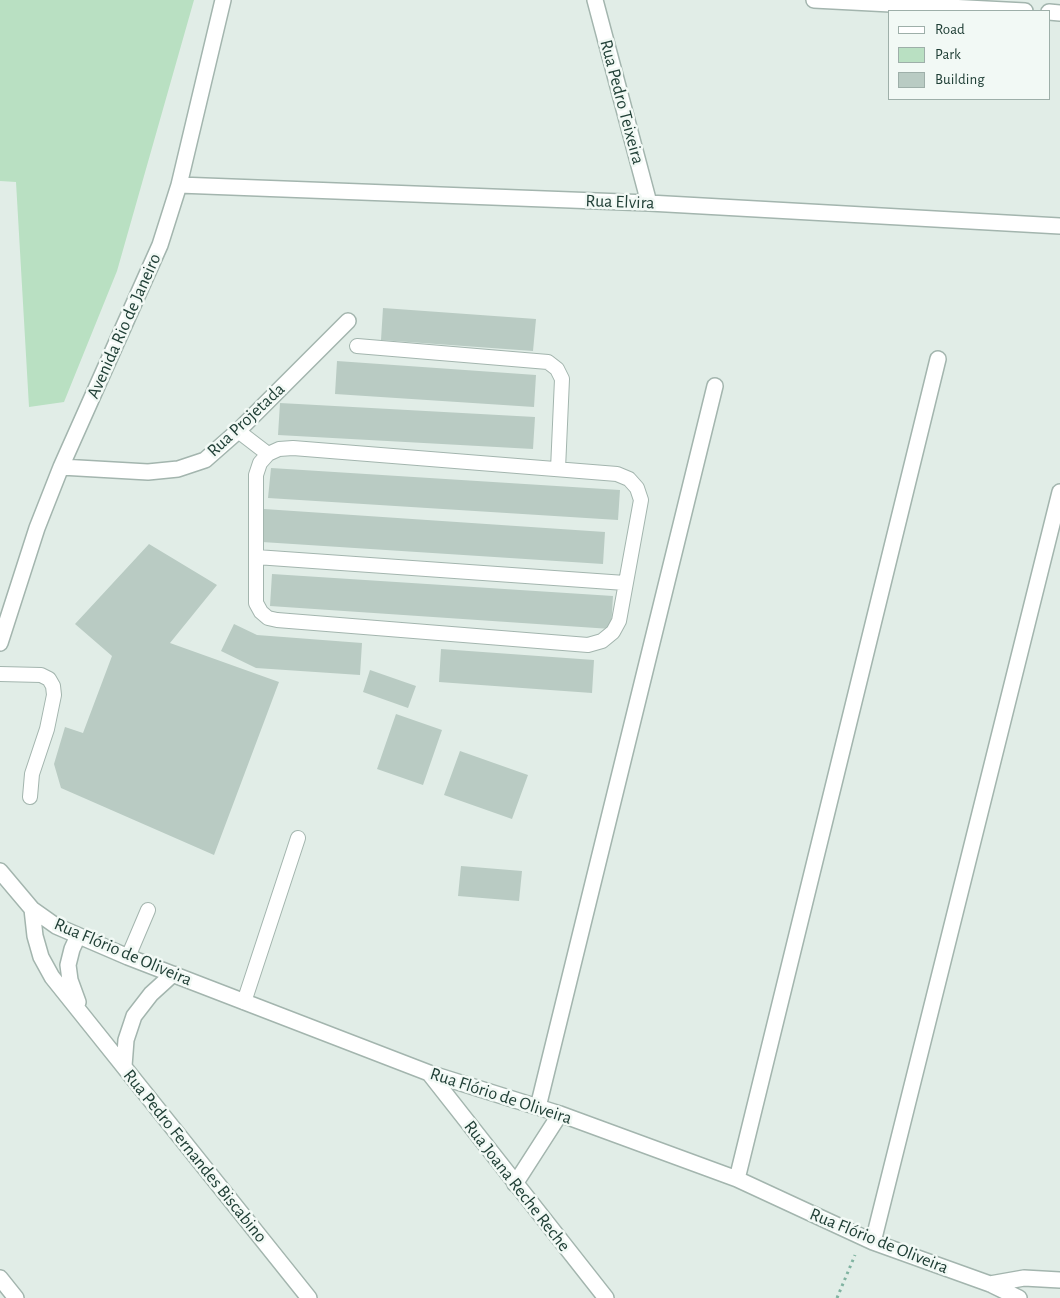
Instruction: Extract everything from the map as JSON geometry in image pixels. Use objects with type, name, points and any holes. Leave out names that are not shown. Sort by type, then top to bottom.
[{"type":"street","name":"Avenida Rio de Janeiro","points":[[0,643],[37,528],[61,468],[160,245],[179,184],[223,0]]},
{"type":"street","name":"Rua Pedro Teixeira","points":[[595,0],[649,203]]},
{"type":"street","points":[[814,0],[1006,10]]},
{"type":"street","name":"Rua Elvira","points":[[179,184],[649,203],[1060,226]]},
{"type":"street","name":"Rua Projetada","points":[[61,468],[148,472],[178,469],[205,460],[238,431],[348,321]]},
{"type":"street","points":[[737,1179],[938,359]]},
{"type":"street","points":[[538,1107],[715,386]]},
{"type":"street","points":[[867,1240],[1060,492]]},
{"type":"street","name":"Rua Flório de Oliveira","points":[[0,871],[32,909],[56,926],[128,957],[429,1073],[560,1114],[737,1179],[867,1240],[990,1284],[1019,1298]]},
{"type":"street","name":"Rua Pedro Fernandes Biscabino","points":[[32,909],[35,936],[41,957],[52,977],[309,1298]]},
{"type":"street","points":[[78,936],[68,965],[70,980],[82,1013]]},
{"type":"street","points":[[124,1066],[126,1040],[134,1016],[151,994],[173,974]]},
{"type":"street","name":"Rua Joana Reche Reche","points":[[429,1073],[606,1298]]},
{"type":"street","points":[[515,1184],[560,1114]]},
{"type":"street","points":[[0,1278],[16,1298]]},
{"type":"street","points":[[990,1284],[1024,1278],[1060,1280]]},
{"type":"lane","points":[[358,346],[548,362],[557,369],[562,379],[558,469]]},
{"type":"lane","points":[[238,431],[268,454]]},
{"type":"lane","points":[[293,448],[558,469],[618,474],[629,479],[637,488],[641,500],[619,621],[613,632],[602,641],[588,645],[277,620],[268,618],[261,612],[256,603],[256,475],[260,463],[268,454],[279,449],[293,448]]},
{"type":"lane","points":[[256,557],[625,583]]},
{"type":"lane","points":[[0,674],[41,675],[49,679],[53,686],[54,695],[47,729],[32,774],[30,797]]},
{"type":"lane","points":[[244,1002],[298,838]]},
{"type":"lane","points":[[128,957],[148,910]]},
{"type":"path","points":[[837,1298],[867,1240]]},
{"type":"green space","points":[[0,0],[194,0],[117,271],[64,402],[29,407],[16,182],[0,181]]},
{"type":"building","points":[[383,308],[536,319],[533,351],[381,340]]},
{"type":"building","points":[[337,361],[536,375],[534,407],[335,394]]},
{"type":"building","points":[[280,403],[535,417],[533,449],[278,435]]},
{"type":"building","points":[[271,468],[620,490],[618,520],[268,498]]},
{"type":"building","points":[[264,509],[605,532],[603,564],[262,542]]},
{"type":"building","points":[[149,544],[217,585],[170,643],[279,682],[214,855],[61,788],[54,764],[65,727],[83,733],[112,656],[75,624]]},
{"type":"building","points":[[272,574],[613,596],[611,629],[270,606]]},
{"type":"building","points":[[234,624],[257,635],[362,643],[360,675],[256,668],[221,651]]},
{"type":"building","points":[[441,649],[594,660],[592,693],[439,682]]},
{"type":"building","points":[[370,670],[416,686],[408,708],[363,692]]},
{"type":"building","points":[[396,714],[442,730],[423,785],[377,769]]},
{"type":"building","points":[[460,751],[528,775],[512,819],[444,795]]},
{"type":"building","points":[[461,866],[522,871],[519,901],[458,896]]}]
